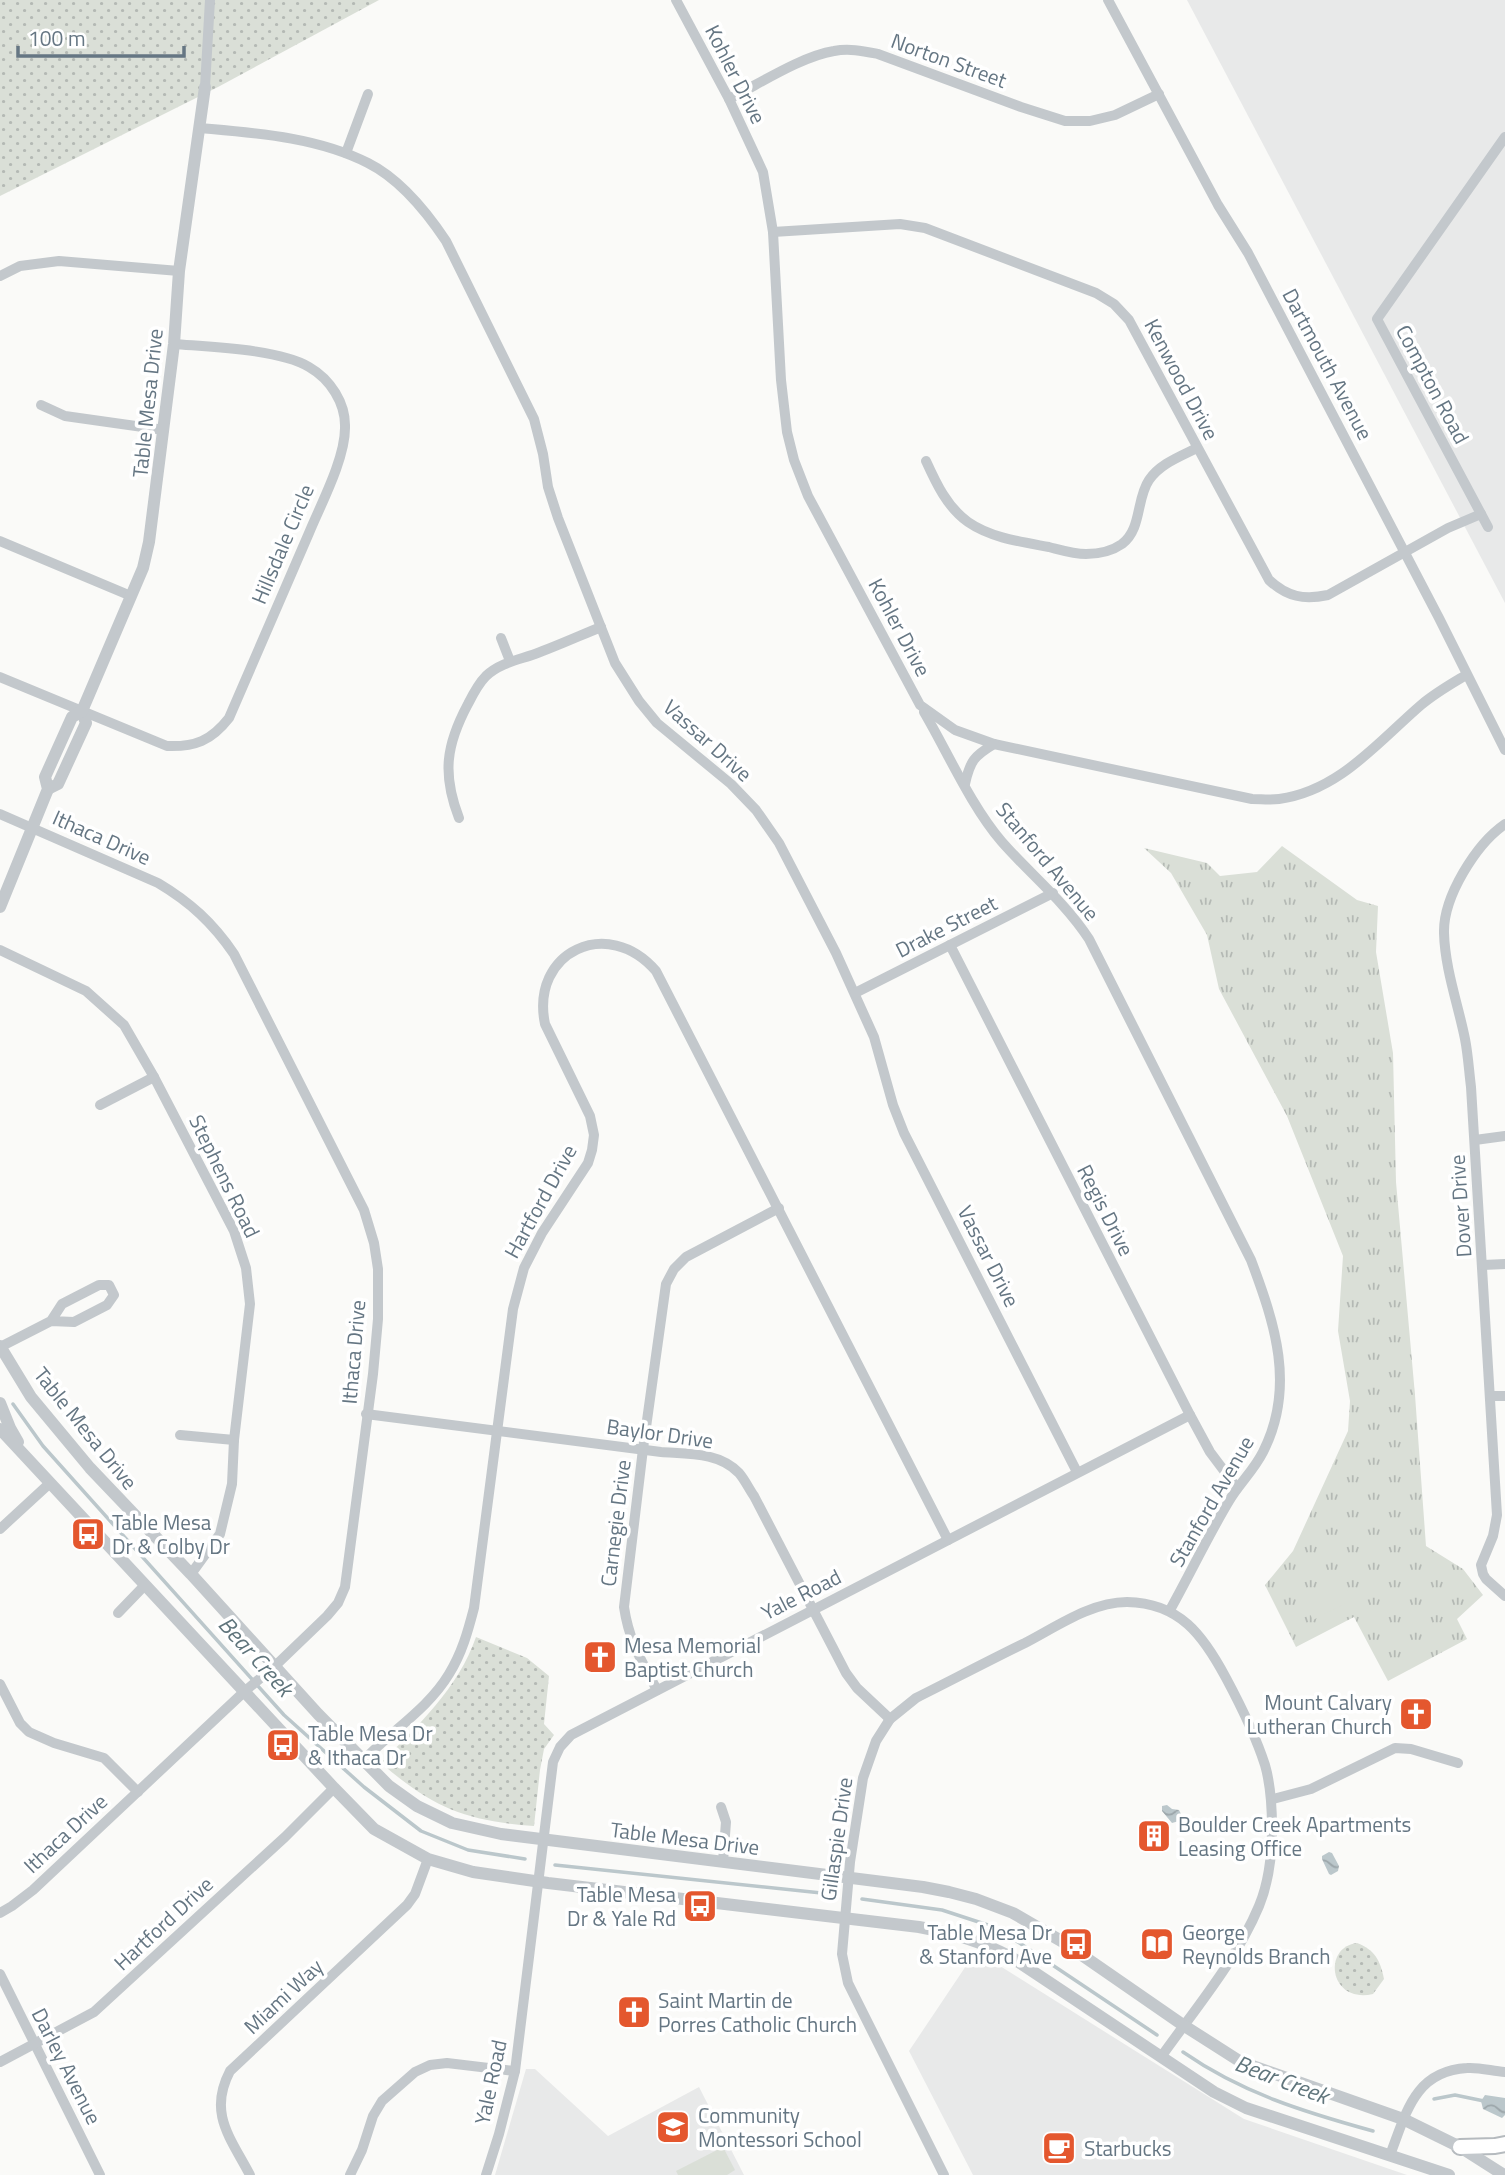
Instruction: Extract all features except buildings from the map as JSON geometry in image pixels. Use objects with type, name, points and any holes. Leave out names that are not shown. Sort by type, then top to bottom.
[{"type":"main road","points":[[1460,2147],[1505,2144]]},
{"type":"street","points":[[205,87],[210,0]]},
{"type":"street","name":"Kohler Drive","points":[[676,0],[729,99],[763,172],[772,232],[781,380],[787,432],[794,460],[808,496],[920,705],[955,730],[994,744],[1252,799],[1278,799],[1304,793],[1347,771],[1423,703],[1466,675]]},
{"type":"street","name":"Dartmouth Avenue","points":[[1108,0],[1218,205],[1248,253],[1505,750]]},
{"type":"street","name":"Norton Street","points":[[729,99],[813,56],[856,50],[877,54],[1065,121],[1090,121],[1115,115],[1158,94]]},
{"type":"street","name":"Table Mesa Drive","points":[[0,907],[48,789],[45,777],[72,717],[82,711],[143,568],[164,430],[179,271],[205,87]]},
{"type":"street","points":[[346,153],[368,94]]},
{"type":"street","name":"Vassar Drive","points":[[201,128],[291,138],[346,153],[370,164],[407,192],[429,215],[446,241],[534,419],[548,487],[558,518],[615,663],[639,701],[657,723],[731,784],[756,810],[779,844],[855,993],[874,1037],[893,1105],[904,1133],[1077,1472]]},
{"type":"street","name":"Compton Road","points":[[1488,527],[1377,319],[1505,137]]},
{"type":"street","name":"Kenwood Drive","points":[[772,232],[900,224],[925,228],[1096,293],[1114,304],[1129,320],[1269,580],[1280,591],[1311,598],[1328,595],[1404,551]]},
{"type":"street","points":[[0,275],[20,266],[59,261],[179,271]]},
{"type":"street","name":"Hillsdale Circle","points":[[0,677],[167,746],[184,747],[204,741],[219,731],[229,718],[326,493],[345,443],[345,424],[342,406],[333,389],[309,366],[288,358],[233,349],[174,344]]},
{"type":"street","points":[[41,405],[65,416],[164,430]]},
{"type":"street","points":[[926,461],[939,489],[952,507],[967,521],[984,531],[1015,540],[1090,554],[1108,551],[1124,543],[1138,519],[1147,482],[1158,470],[1197,448]]},
{"type":"street","points":[[1404,551],[1467,518],[1481,514]]},
{"type":"street","points":[[0,541],[131,596]]},
{"type":"street","points":[[459,818],[447,768],[450,747],[476,690],[487,676],[510,661],[536,654],[601,627]]},
{"type":"street","points":[[501,638],[510,661]]},
{"type":"street","name":"Stanford Avenue","points":[[920,705],[980,811],[1001,840],[1073,915],[1089,939],[1251,1260],[1267,1302],[1281,1376],[1273,1430],[1262,1455],[1237,1488],[1170,1610]]},
{"type":"street","points":[[965,784],[969,765],[978,754],[994,744]]},
{"type":"street","name":"Ithaca Drive","points":[[0,814],[158,883],[198,910],[220,934],[234,954],[364,1210],[374,1243],[378,1269],[378,1319],[373,1374],[345,1587],[338,1603],[271,1670],[33,1890],[0,1913]]},
{"type":"street","name":"Dover Drive","points":[[1505,824],[1486,838],[1472,856],[1450,903],[1444,927],[1450,976],[1465,1041],[1475,1140],[1491,1396],[1497,1515],[1493,1536],[1481,1565],[1486,1578],[1505,1596]]},
{"type":"street","name":"Drake Street","points":[[855,993],[1053,893]]},
{"type":"street","name":"Hartford Drive","points":[[364,1760],[428,1701],[448,1676],[463,1647],[474,1608],[482,1563],[509,1331],[524,1268],[542,1233],[588,1163],[592,1150],[594,1135],[590,1116],[545,1024],[542,1011],[543,993],[550,976],[560,961],[576,950],[593,944],[629,948],[644,957],[656,971],[948,1540]]},
{"type":"street","name":"Regis Drive","points":[[950,945],[1190,1415],[1210,1452],[1237,1488]]},
{"type":"street","name":"Stephens Road","points":[[0,950],[86,991],[124,1025],[234,1231],[246,1268],[250,1304],[234,1440],[232,1484],[220,1534],[191,1574]]},
{"type":"street","points":[[100,1105],[154,1077]]},
{"type":"street","points":[[1475,1140],[1505,1136]]},
{"type":"street","name":"Carnegie Drive","points":[[657,1690],[632,1643],[624,1607],[666,1284],[674,1269],[686,1257],[779,1208]]},
{"type":"street","points":[[1483,1265],[1505,1264]]},
{"type":"street","points":[[0,1347],[51,1321],[74,1322],[107,1305],[114,1295],[109,1285],[99,1285],[62,1304],[51,1321]]},
{"type":"street","name":"Table Mesa Drive","points":[[0,1347],[31,1397],[61,1435],[191,1574],[271,1670],[389,1786],[417,1806],[452,1823],[482,1831],[949,1892],[1013,1913],[1063,1942],[1241,2062],[1404,2119],[1460,2147],[1504,2175]]},
{"type":"street","points":[[1491,1396],[1505,1396]]},
{"type":"street","points":[[0,1403],[10,1428],[27,1457]]},
{"type":"street","name":"Baylor Drive","points":[[366,1414],[709,1456],[726,1462],[739,1473],[754,1496],[846,1673],[857,1688],[890,1719]]},
{"type":"street","name":"Yale Road","points":[[486,2175],[515,2071],[553,1762],[560,1747],[571,1735],[1190,1415]]},
{"type":"street","points":[[0,1429],[145,1585],[249,1688],[334,1788],[374,1829],[428,1859],[473,1872],[539,1882],[919,1927],[981,1942],[1011,1957],[1214,2092],[1246,2108],[1449,2175]]},
{"type":"street","points":[[180,1435],[234,1440]]},
{"type":"street","points":[[0,1530],[50,1483]]},
{"type":"street","points":[[118,1613],[145,1585]]},
{"type":"street","name":"Gillaspie Drive","points":[[944,2175],[848,1983],[842,1954],[849,1877],[866,1765],[876,1741],[890,1719],[916,1698],[1091,1609],[1125,1602],[1170,1610]]},
{"type":"street","points":[[1161,2057],[1232,1955],[1259,1904],[1268,1876],[1273,1799],[1252,1727],[1212,1651],[1193,1628],[1170,1610]]},
{"type":"street","points":[[0,1684],[20,1723],[29,1732],[54,1743],[104,1758],[138,1792]]},
{"type":"street","points":[[1273,1799],[1311,1789],[1395,1748],[1411,1749],[1458,1763]]},
{"type":"street","name":"Hartford Drive","points":[[0,2062],[94,2012],[285,1837],[334,1788]]},
{"type":"street","points":[[721,1807],[726,1822],[723,1861]]},
{"type":"street","name":"Miami Way","points":[[250,2175],[220,2114],[222,2087],[230,2071],[407,1905],[415,1894],[428,1859]]},
{"type":"street","name":"Darley Avenue","points":[[0,1974],[100,2175]]},
{"type":"street","points":[[350,2175],[362,2150],[373,2116],[382,2101],[415,2072],[430,2065],[447,2063],[515,2071]]},
{"type":"street","points":[[1390,2155],[1418,2091],[1427,2082],[1453,2069],[1470,2067],[1505,2071]]},
{"type":"shaded area","points":[[1187,0],[1505,0],[1505,603]]},
{"type":"shaded area","points":[[976,1951],[1244,2119],[1407,2175],[973,2175],[909,2051]]},
{"type":"shaded area","name":"Community Montessori School","points":[[526,2069],[535,2069],[608,2136],[699,2087],[744,2175],[495,2175]]},
{"type":"green space","points":[[0,0],[379,0],[218,87],[0,196]]},
{"type":"green space","points":[[1282,846],[1357,900],[1378,906],[1376,952],[1393,1053],[1396,1182],[1426,1546],[1463,1569],[1483,1595],[1457,1619],[1467,1639],[1388,1681],[1354,1617],[1296,1647],[1265,1585],[1293,1551],[1348,1431],[1350,1401],[1338,1331],[1343,1256],[1287,1116],[1219,989],[1207,935],[1171,873],[1144,848],[1207,863],[1220,876],[1257,872]]},
{"type":"green space","points":[[1341,1576],[1352,1600],[1313,1620],[1301,1596]]},
{"type":"green space","points":[[476,1637],[527,1658],[549,1676],[544,1724],[554,1735],[544,1749],[534,1826],[489,1820],[452,1810],[417,1791],[381,1763],[448,1690]]},
{"type":"green space","points":[[1357,1943],[1372,1952],[1381,1966],[1384,1979],[1373,1994],[1358,1995],[1347,1991],[1335,1974],[1339,1954],[1346,1947]]},
{"type":"green space","points":[[723,2147],[735,2170],[727,2175],[678,2175],[676,2171]]},
{"type":"water","points":[[1167,1805],[1179,1810],[1182,1816],[1179,1821],[1172,1823],[1162,1811],[1162,1806]]},
{"type":"water","points":[[1329,1852],[1339,1866],[1338,1871],[1331,1875],[1322,1859],[1322,1856]]},
{"type":"water","points":[[1485,2095],[1505,2098],[1505,2115],[1502,2118],[1483,2109],[1481,2101]]},
{"type":"waterway","name":"Bear Creek","points":[[13,1404],[43,1446],[284,1715],[364,1787],[421,1831],[468,1850],[525,1859]]},
{"type":"waterway","name":"Bear Creek","points":[[555,1865],[831,1894]]},
{"type":"waterway","name":"Bear Creek","points":[[862,1899],[942,1910],[997,1928],[1157,2035]]},
{"type":"waterway","name":"Bear Creek","points":[[1183,2052],[1228,2079],[1274,2100],[1373,2131]]},
{"type":"waterway","name":"Bear Creek","points":[[1434,2099],[1455,2095],[1484,2101]]},
{"type":"place","name":"Table Mesa Dr & Colby Dr","points":[[88,1534]]},
{"type":"place","name":"Mesa Memorial Baptist Church","points":[[600,1657]]},
{"type":"place","name":"Mount Calvary Lutheran Church","points":[[1416,1714]]},
{"type":"place","name":"Table Mesa Dr & Ithaca Dr","points":[[283,1745]]},
{"type":"place","name":"Boulder Creek Apartments Leasing Office","points":[[1154,1836]]},
{"type":"place","name":"Table Mesa Dr & Yale Rd","points":[[700,1906]]},
{"type":"place","name":"Table Mesa Dr & Stanford Ave","points":[[1076,1944]]},
{"type":"place","name":"George Reynolds Branch","points":[[1157,1944]]},
{"type":"place","name":"Saint Martin de Porres Catholic Church","points":[[634,2012]]},
{"type":"place","name":"Community Montessori School","points":[[673,2127]]},
{"type":"place","name":"Starbucks","points":[[1059,2148]]}]
